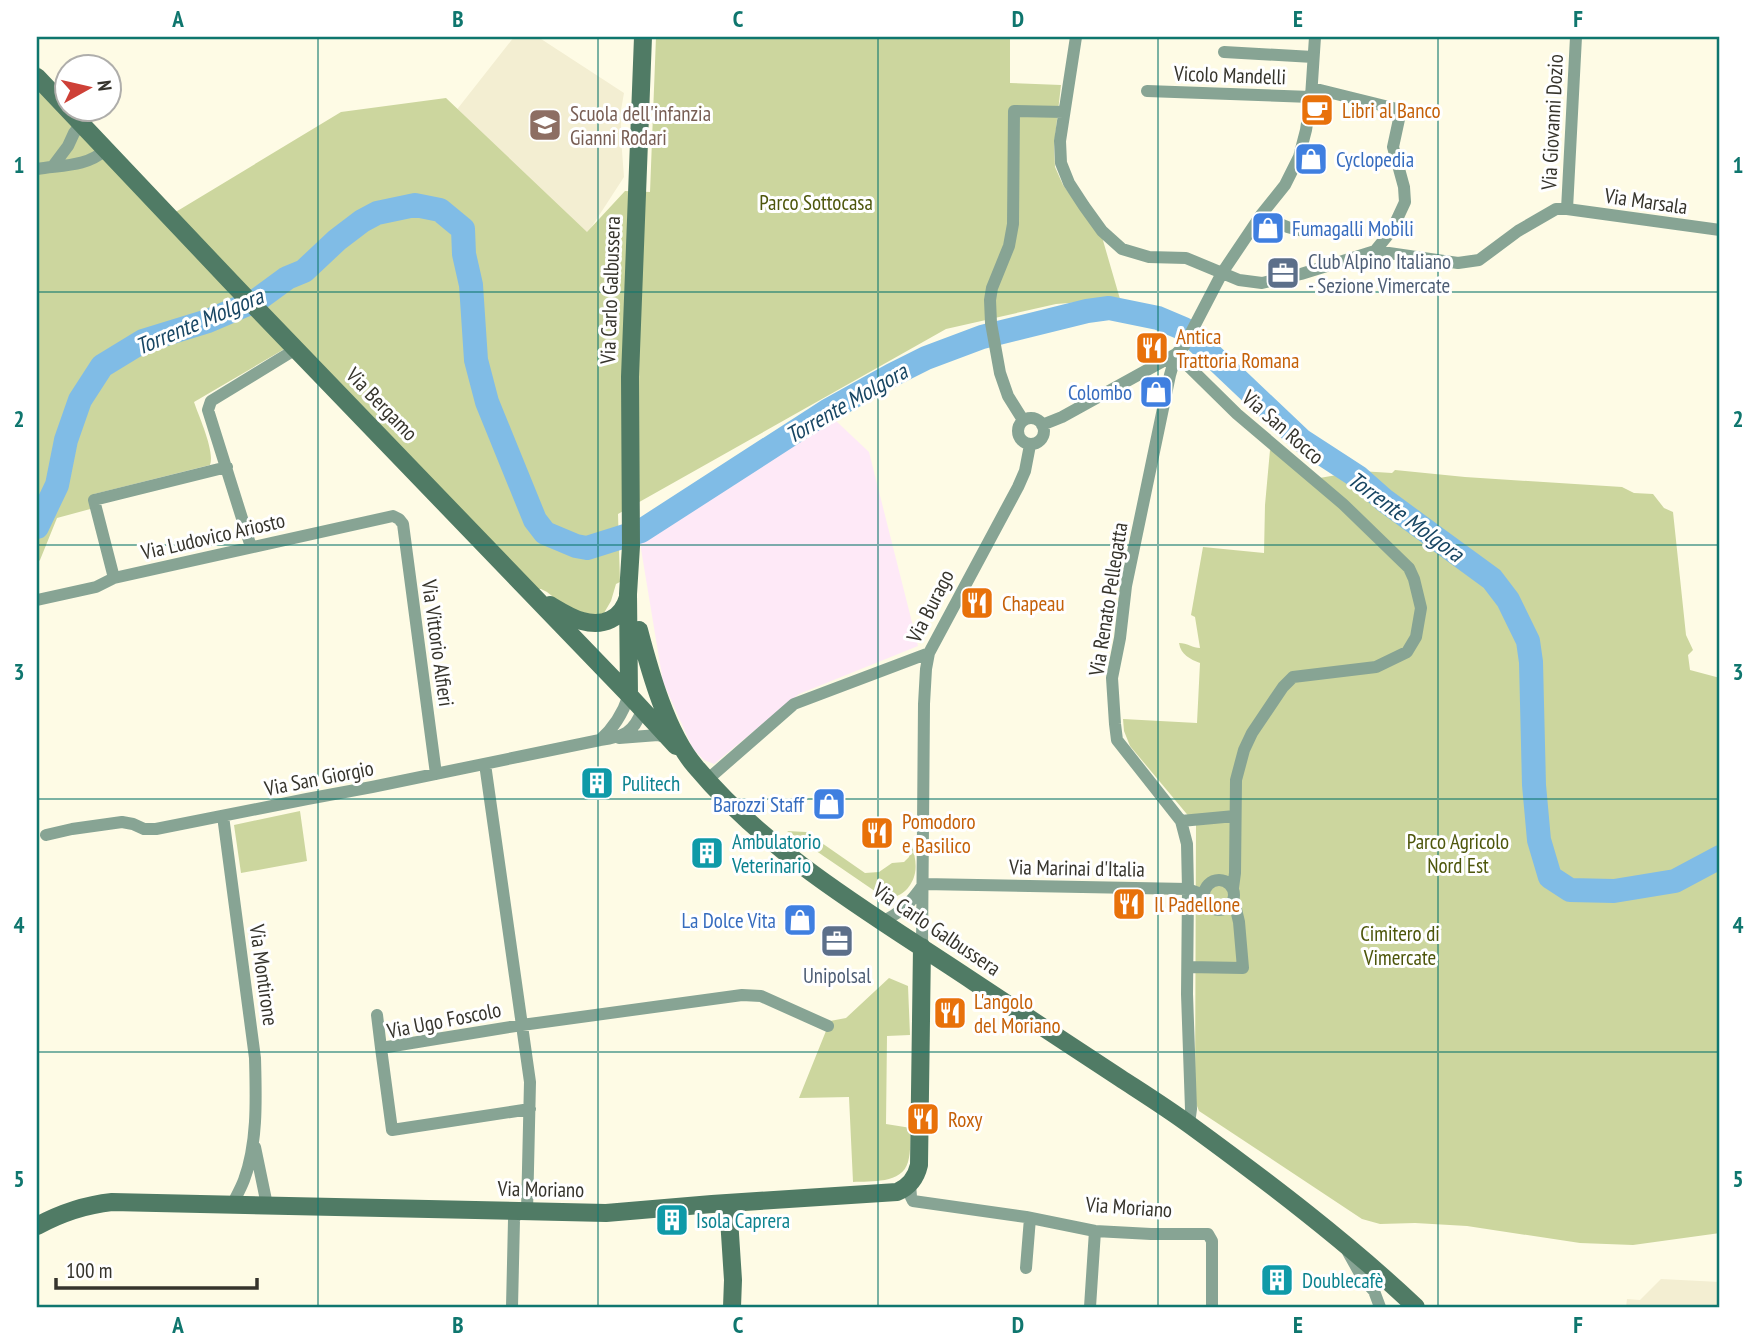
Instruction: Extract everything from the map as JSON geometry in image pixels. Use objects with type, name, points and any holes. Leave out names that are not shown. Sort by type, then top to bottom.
[{"type":"street","name":"Via Carlo Galbussera","points":[[642,710],[645,688],[631,546],[630,377],[643,37]]},
{"type":"street","points":[[1076,37],[1060,141],[1061,163],[1069,183],[1102,231],[1122,249],[1149,257],[1186,258],[1239,281],[1262,283],[1375,251],[1458,263],[1479,260],[1518,231],[1556,209],[1566,209]]},
{"type":"street","points":[[1064,112],[1014,111],[1013,224],[1009,246],[990,294],[991,323],[1007,396],[1023,420],[1034,418],[1042,425],[1062,417],[1180,350],[1222,273],[1285,185],[1299,157],[1306,131],[1315,37]]},
{"type":"street","name":"Via Giovanni Dozio","points":[[1566,209],[1576,37]]},
{"type":"street","points":[[1224,52],[1313,57]]},
{"type":"street","name":"Via Bergamo","points":[[37,77],[693,764]]},
{"type":"street","name":"Vicolo Mandelli","points":[[1147,91],[1311,92],[1401,110],[1393,147],[1404,187],[1405,202],[1392,230],[1375,251]]},
{"type":"street","points":[[53,166],[81,124]]},
{"type":"street","points":[[37,169],[78,164],[98,157],[105,150]]},
{"type":"street","name":"Via Marsala","points":[[1566,209],[1720,230]]},
{"type":"street","points":[[1261,215],[1285,227],[1314,230]]},
{"type":"street","points":[[251,547],[208,410],[211,401],[296,349]]},
{"type":"street","name":"Via San Rocco","points":[[1180,350],[1237,414],[1343,504],[1409,568],[1421,608],[1416,637],[1407,652],[1376,667],[1293,677],[1283,687],[1252,733],[1244,750],[1237,780],[1235,816],[1233,894],[1239,922],[1243,968],[1188,967]]},
{"type":"street","name":"Via Renato Pellegatta","points":[[1180,350],[1170,375],[1126,586],[1112,678],[1117,740],[1181,821],[1187,844],[1191,1109],[1189,1124]]},
{"type":"street","name":"Via Burago","points":[[1023,420],[1018,426],[1018,435],[1022,442],[1030,445],[1042,438],[1042,425]]},
{"type":"street","name":"Via Burago","points":[[910,1184],[918,1170],[920,1156],[926,669],[929,653],[1026,471],[1030,445]]},
{"type":"street","points":[[114,578],[94,500],[227,467]]},
{"type":"street","name":"Via Ludovico Ariosto","points":[[37,600],[96,587],[114,578],[251,547],[393,516],[399,519]]},
{"type":"street","name":"Via Vittorio Alfieri","points":[[399,519],[403,524],[436,774]]},
{"type":"street","name":"Via Carlo Galbussera","points":[[629,695],[628,594],[631,546]]},
{"type":"street","points":[[532,594],[578,620],[594,623],[608,621],[619,615],[628,594]]},
{"type":"street","name":"Via Carlo Galbussera","points":[[639,630],[656,691],[673,730],[693,764],[761,834],[804,868],[1189,1124],[1342,1242],[1415,1307]]},
{"type":"street","points":[[707,780],[794,704],[929,653]]},
{"type":"street","points":[[600,740],[620,717],[629,695]]},
{"type":"street","points":[[615,738],[633,729],[642,710]]},
{"type":"street","name":"Via San Giorgio","points":[[46,835],[122,822],[144,829],[156,829],[600,740],[649,735],[668,738]]},
{"type":"street","name":"Via Ugo Foscolo","points":[[485,764],[530,1082],[522,1212],[514,1220],[512,1307]]},
{"type":"street","name":"Via Montirone","points":[[223,816],[255,1058],[254,1140]]},
{"type":"street","points":[[1181,821],[1235,816]]},
{"type":"street","points":[[1216,880],[1225,881],[1233,894],[1227,908],[1218,911],[1206,904],[1203,895],[1207,885],[1216,880]]},
{"type":"street","points":[[883,921],[906,906],[923,884]]},
{"type":"street","name":"Via Marinai d'Italia","points":[[923,884],[1188,890],[1203,895]]},
{"type":"street","name":"Via Ugo Foscolo","points":[[530,1109],[392,1130],[381,1048],[522,1025],[743,995],[761,996],[828,1026]]},
{"type":"street","points":[[377,1015],[381,1048]]},
{"type":"street","points":[[232,1205],[244,1181],[254,1140]]},
{"type":"street","points":[[254,1140],[267,1205]]},
{"type":"street","name":"Via Moriano","points":[[37,1226],[64,1212],[104,1203],[606,1213],[892,1193],[910,1184]]},
{"type":"street","name":"Via Moriano","points":[[910,1184],[914,1201],[1030,1218],[1095,1231],[1205,1233],[1212,1238],[1212,1307]]},
{"type":"street","points":[[724,1203],[730,1307]]},
{"type":"street","points":[[1026,1268],[1030,1218]]},
{"type":"street","points":[[1090,1307],[1095,1231]]},
{"type":"street","points":[[1342,1242],[1363,1279],[1374,1291],[1380,1307]]},
{"type":"shaded area","name":"Scuola dell'infanzia Gianni Rodari","points":[[514,37],[538,37],[624,93],[621,138],[624,177],[587,234],[455,112]]},
{"type":"shaded area","points":[[834,419],[869,452],[918,646],[799,694],[714,764],[704,760],[693,749],[663,682],[640,543]]},
{"type":"shaded area","points":[[1661,1279],[1720,1282],[1720,1307],[1626,1307],[1627,1299],[1640,1300]]},
{"type":"green space","name":"Parco Sottocasa","points":[[656,37],[1007,37],[1010,39],[1010,83],[1061,85],[1054,146],[1055,167],[1063,185],[1102,237],[1120,299],[1056,304],[946,329],[618,514],[620,582],[616,584],[604,613],[599,616],[572,612],[547,592],[537,589],[298,341],[194,402],[208,443],[210,465],[94,494],[94,508],[57,518],[37,563],[37,65],[52,81],[52,122],[90,122],[174,213],[341,112],[446,98],[587,232],[625,191],[650,192]]},
{"type":"green space","name":"Parco Agricolo Nord Est","points":[[1270,450],[1276,451],[1308,480],[1360,471],[1392,473],[1395,470],[1622,487],[1634,493],[1653,494],[1664,508],[1673,512],[1686,635],[1693,650],[1688,655],[1690,670],[1720,678],[1720,1233],[1633,1245],[1580,1243],[1467,1226],[1380,1224],[1362,1219],[1199,1111],[1195,1101],[1196,825],[1130,746],[1123,719],[1197,723],[1200,663],[1184,654],[1179,643],[1200,648],[1195,617],[1191,615],[1203,547],[1264,553]]},
{"type":"green space","points":[[300,811],[307,861],[241,873],[234,825]]},
{"type":"green space","points":[[787,831],[806,832],[865,873],[879,872],[892,863],[904,862],[909,857],[912,844],[916,866],[913,879],[899,895],[882,896]]},
{"type":"green space","points":[[889,978],[908,986],[910,1035],[887,1036],[886,1124],[911,1128],[909,1158],[905,1169],[893,1178],[853,1182],[849,1097],[799,1098],[830,1021],[846,1018]]},
{"type":"waterway","name":"Torrente Molgora","points":[[37,527],[57,485],[66,440],[80,400],[102,366],[143,341],[208,321],[257,300],[287,278],[304,271],[362,221],[377,213],[415,205],[440,210],[463,229],[464,254],[471,285],[476,360],[487,402],[535,520],[545,533],[587,548],[641,531],[827,411],[926,358],[982,337],[1109,308],[1158,318],[1184,329],[1301,440],[1358,477],[1384,500],[1492,579],[1508,600],[1528,641],[1539,840],[1550,877],[1570,890],[1614,891],[1675,881],[1720,857]]},
{"type":"place","name":"Libri al Banco","points":[[1317,110]]},
{"type":"place","name":"Scuola dell'infanzia Gianni Rodari","points":[[545,125]]},
{"type":"place","name":"Cyclopedia","points":[[1311,159]]},
{"type":"place","name":"Fumagalli Mobili","points":[[1268,228]]},
{"type":"place","name":"Club Alpino Italiano - Sezione Vimercate","points":[[1283,273]]},
{"type":"place","name":"Antica Trattoria Romana","points":[[1152,348]]},
{"type":"place","name":"Colombo","points":[[1156,392]]},
{"type":"place","name":"Chapeau","points":[[977,603]]},
{"type":"place","name":"Pulitech","points":[[597,783]]},
{"type":"place","name":"Barozzi Staff","points":[[829,804]]},
{"type":"place","name":"Pomodoro e Basilico","points":[[877,833]]},
{"type":"place","name":"Ambulatorio Veterinario","points":[[707,853]]},
{"type":"place","name":"Il Padellone","points":[[1129,904]]},
{"type":"place","name":"La Dolce Vita","points":[[800,920]]},
{"type":"place","name":"Unipolsal","points":[[837,941]]},
{"type":"place","name":"L'angolo del Moriano","points":[[950,1013]]},
{"type":"place","name":"Roxy","points":[[923,1119]]},
{"type":"place","name":"Isola Caprera","points":[[672,1220]]},
{"type":"place","name":"Doublecafè","points":[[1277,1280]]},
{"type":"park label","name":"Cimitero di Vimercate","points":[[1400,945]]}]
